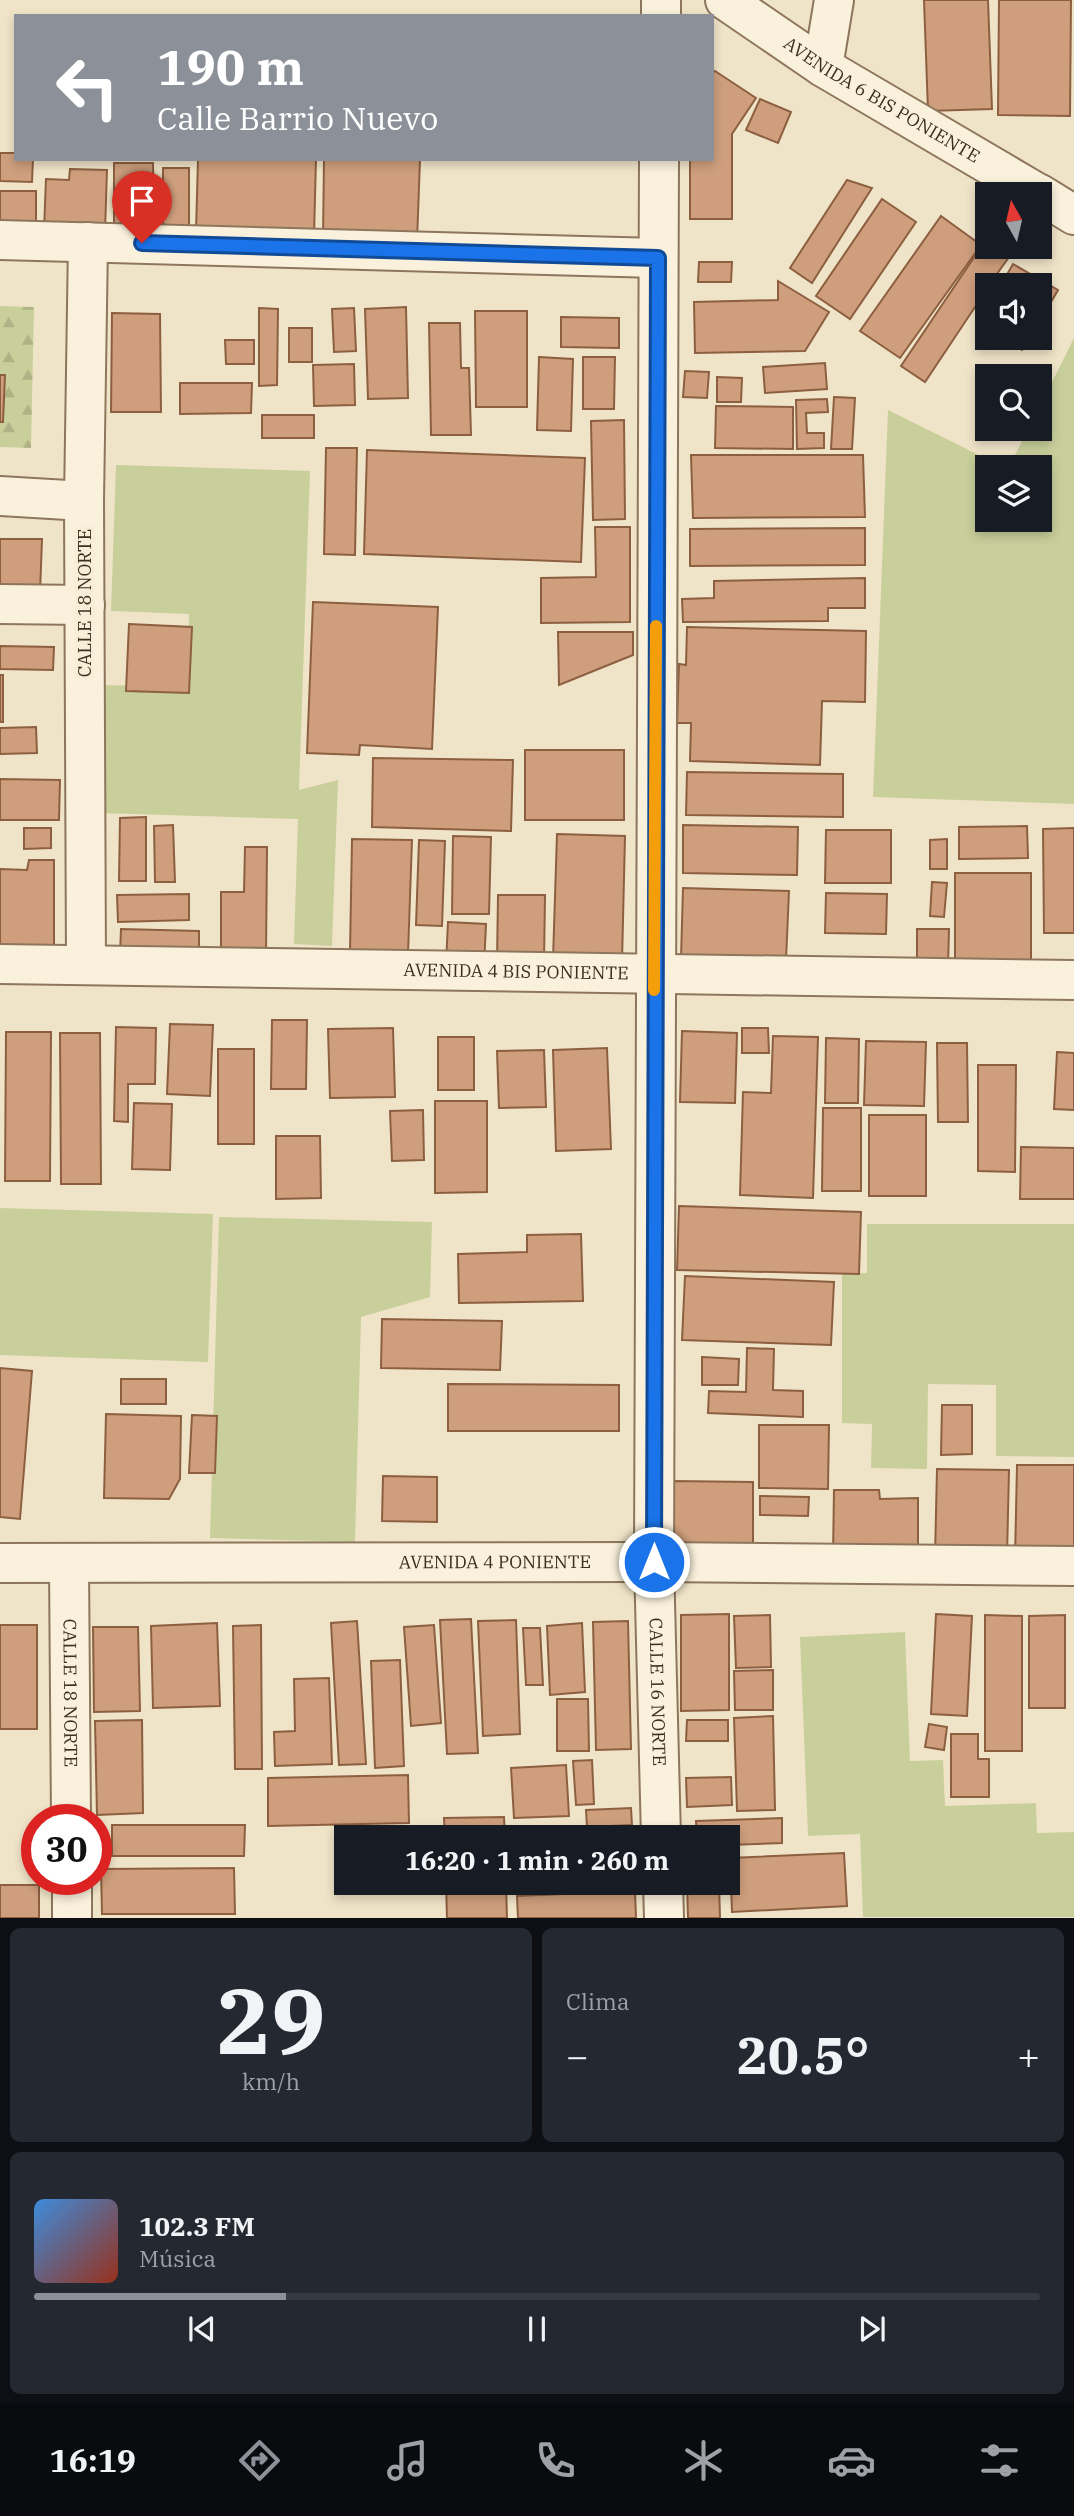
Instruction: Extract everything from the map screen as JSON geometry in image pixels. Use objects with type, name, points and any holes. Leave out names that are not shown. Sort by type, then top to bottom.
[{"type":"street","name":"AVENIDA 6 BIS PONIENTE","points":[[725,0],[823,67],[1019,182]]},
{"type":"street","points":[[823,67],[834,0]]},
{"type":"street","name":"CALLE 16 NORTE","points":[[659,161],[654,1562],[662,1825]]},
{"type":"street","name":"AVENIDA 6 BIS PONIENTE","points":[[1052,202],[1074,215]]},
{"type":"street","points":[[0,240],[658,258]]},
{"type":"street","name":"CALLE 18 NORTE","points":[[86,964],[84,501],[88,242]]},
{"type":"street","points":[[0,496],[84,501]]},
{"type":"street","points":[[0,604],[85,605]]},
{"type":"street","name":"AVENIDA 4 BIS PONIENTE","points":[[0,964],[1074,980]]},
{"type":"street","name":"AVENIDA 4 PONIENTE","points":[[0,1563],[69,1565],[654,1562],[1074,1566]]},
{"type":"street","name":"CALLE 18 NORTE","points":[[69,1565],[71,1804]]},
{"type":"street","points":[[72,1895],[72,1917]]},
{"type":"street","points":[[663,1895],[664,1917]]},
{"type":"green space","points":[[0,306],[34,307],[31,448],[0,447]]},
{"type":"green space","points":[[1074,338],[1074,804],[873,797],[888,410],[979,455],[975,455],[975,532],[1052,532],[1052,455],[1015,455],[1022,441],[1052,441],[1052,382]]},
{"type":"green space","points":[[116,465],[310,471],[299,790],[338,780],[332,946],[294,944],[298,819],[99,813],[103,685],[187,687],[189,614],[111,611]]},
{"type":"green space","points":[[0,1208],[213,1214],[208,1362],[0,1355]]},
{"type":"green space","points":[[219,1217],[432,1222],[430,1297],[361,1317],[355,1542],[210,1538]]},
{"type":"green space","points":[[867,1224],[1074,1224],[1074,1457],[996,1456],[996,1385],[928,1384],[927,1469],[871,1468],[872,1424],[842,1423],[842,1273],[867,1273]]},
{"type":"green space","points":[[905,1632],[910,1761],[943,1760],[945,1806],[1036,1803],[1037,1833],[1074,1832],[1074,1917],[863,1917],[860,1834],[808,1836],[800,1637]]},
{"type":"building","points":[[924,0],[988,0],[992,109],[928,111]]},
{"type":"building","points":[[999,0],[1071,0],[1070,116],[998,115]]},
{"type":"building","points":[[714,72],[756,98],[732,134],[732,219],[690,219],[690,161],[714,161]]},
{"type":"building","points":[[760,99],[791,112],[778,143],[746,130]]},
{"type":"building","points":[[0,153],[14,153],[14,161],[33,161],[32,182],[0,181]]},
{"type":"building","points":[[198,161],[316,161],[314,236],[196,232]]},
{"type":"building","points":[[324,161],[420,161],[417,242],[323,240]]},
{"type":"building","points":[[114,163],[153,163],[154,226],[114,227]]},
{"type":"building","points":[[163,168],[189,168],[189,228],[163,228]]},
{"type":"building","points":[[70,169],[107,170],[105,232],[44,230],[46,179],[69,180]]},
{"type":"building","points":[[847,180],[872,188],[812,283],[790,268]]},
{"type":"building","points":[[0,191],[36,191],[36,229],[0,229]]},
{"type":"building","points":[[882,199],[916,222],[850,319],[816,296]]},
{"type":"building","points":[[941,216],[975,241],[975,253],[900,358],[860,331]]},
{"type":"building","points":[[975,256],[975,259],[1008,259],[998,273],[975,273],[975,307],[925,382],[901,366]]},
{"type":"building","points":[[699,262],[732,262],[731,282],[698,282]]},
{"type":"building","points":[[1013,264],[1029,273],[1008,273]]},
{"type":"building","points":[[778,281],[829,312],[805,351],[695,353],[694,302],[778,300]]},
{"type":"building","points":[[1052,287],[1058,290],[1052,300]]},
{"type":"building","points":[[406,307],[408,398],[368,399],[365,309]]},
{"type":"building","points":[[259,308],[278,309],[277,385],[259,386]]},
{"type":"building","points":[[354,308],[356,351],[334,352],[332,309]]},
{"type":"building","points":[[475,311],[527,311],[527,407],[476,407]]},
{"type":"building","points":[[112,313],[160,314],[161,412],[111,412]]},
{"type":"building","points":[[561,317],[619,318],[619,348],[561,347]]},
{"type":"building","points":[[429,323],[460,323],[461,368],[469,368],[471,435],[431,435]]},
{"type":"building","points":[[289,328],[312,328],[312,362],[289,362]]},
{"type":"building","points":[[225,340],[254,340],[254,364],[226,364]]},
{"type":"building","points":[[539,357],[573,359],[571,431],[537,430]]},
{"type":"building","points":[[583,357],[615,357],[614,409],[583,409]]},
{"type":"building","points":[[825,363],[827,389],[765,393],[763,367]]},
{"type":"building","points":[[354,364],[355,405],[314,406],[313,365]]},
{"type":"building","points":[[685,371],[709,372],[707,398],[683,397]]},
{"type":"building","points":[[0,375],[5,375],[3,422],[0,422]]},
{"type":"building","points":[[717,377],[742,378],[741,402],[717,402]]},
{"type":"building","points":[[180,383],[252,383],[251,413],[180,414]]},
{"type":"building","points":[[834,397],[855,398],[852,449],[831,449]]},
{"type":"building","points":[[827,399],[828,412],[806,413],[807,433],[824,433],[824,448],[797,449],[796,400]]},
{"type":"building","points":[[716,406],[793,407],[793,449],[715,448]]},
{"type":"building","points":[[262,415],[314,415],[314,438],[262,438]]},
{"type":"building","points":[[624,420],[625,519],[593,520],[591,421]]},
{"type":"building","points":[[326,448],[357,448],[355,555],[324,554]]},
{"type":"building","points":[[367,450],[585,458],[581,562],[364,554]]},
{"type":"building","points":[[691,455],[863,455],[865,517],[693,518]]},
{"type":"building","points":[[595,527],[630,527],[630,622],[541,623],[541,578],[596,577]]},
{"type":"building","points":[[865,528],[865,565],[690,566],[690,529]]},
{"type":"building","points":[[0,539],[42,539],[40,593],[0,594]]},
{"type":"building","points":[[865,578],[865,608],[828,608],[828,621],[683,622],[682,599],[714,598],[714,581]]},
{"type":"building","points":[[313,602],[438,607],[432,749],[360,745],[359,755],[307,753]]},
{"type":"building","points":[[129,624],[192,627],[189,693],[126,691]]},
{"type":"building","points":[[687,627],[866,631],[865,702],[822,701],[820,765],[690,761],[691,723],[677,723],[679,664],[686,665]]},
{"type":"building","points":[[558,632],[633,632],[633,655],[559,685]]},
{"type":"building","points":[[0,646],[54,647],[53,670],[0,669]]},
{"type":"building","points":[[0,675],[3,675],[3,722],[0,722]]},
{"type":"building","points":[[36,727],[37,753],[0,754],[0,728]]},
{"type":"building","points":[[525,750],[624,750],[624,820],[525,820]]},
{"type":"building","points":[[373,758],[513,760],[511,831],[372,827]]},
{"type":"building","points":[[687,772],[843,774],[843,817],[686,815]]},
{"type":"building","points":[[0,779],[60,780],[59,820],[0,820]]},
{"type":"building","points":[[146,817],[146,881],[119,881],[120,818]]},
{"type":"building","points":[[173,825],[175,882],[155,882],[154,826]]},
{"type":"building","points":[[683,825],[798,827],[797,875],[683,873]]},
{"type":"building","points":[[1027,826],[1028,858],[959,859],[959,827]]},
{"type":"building","points":[[24,828],[51,828],[51,848],[24,849]]},
{"type":"building","points":[[1074,828],[1074,933],[1044,933],[1043,829]]},
{"type":"building","points":[[826,830],[891,830],[891,883],[825,883]]},
{"type":"building","points":[[557,834],[625,836],[622,962],[553,960]]},
{"type":"building","points":[[453,836],[491,837],[489,914],[452,914]]},
{"type":"building","points":[[352,839],[412,840],[408,954],[350,953]]},
{"type":"building","points":[[947,839],[947,869],[930,869],[930,840]]},
{"type":"building","points":[[419,840],[445,841],[442,926],[416,925]]},
{"type":"building","points":[[245,847],[267,847],[266,956],[221,957],[221,892],[244,892]]},
{"type":"building","points":[[29,860],[54,860],[54,950],[0,950],[0,869],[27,870]]},
{"type":"building","points":[[955,873],[1031,873],[1031,963],[955,964]]},
{"type":"building","points":[[932,882],[947,883],[944,917],[930,916]]},
{"type":"building","points":[[683,888],[789,891],[786,960],[681,958]]},
{"type":"building","points":[[826,893],[887,894],[886,934],[825,933]]},
{"type":"building","points":[[189,894],[189,920],[118,922],[117,895]]},
{"type":"building","points":[[498,895],[545,895],[544,963],[497,963]]},
{"type":"building","points":[[448,922],[486,924],[484,967],[446,964]]},
{"type":"building","points":[[121,929],[199,931],[199,956],[120,954]]},
{"type":"building","points":[[917,929],[949,929],[948,968],[917,967]]},
{"type":"building","points":[[272,1020],[307,1020],[306,1089],[271,1089]]},
{"type":"building","points":[[170,1024],[213,1025],[210,1096],[167,1094]]},
{"type":"building","points":[[116,1027],[156,1028],[155,1084],[128,1084],[128,1122],[114,1121]]},
{"type":"building","points":[[393,1028],[395,1097],[330,1098],[328,1029]]},
{"type":"building","points":[[742,1028],[768,1028],[769,1053],[742,1053]]},
{"type":"building","points":[[682,1031],[737,1033],[735,1103],[680,1102]]},
{"type":"building","points":[[6,1032],[51,1032],[50,1181],[5,1181]]},
{"type":"building","points":[[60,1033],[100,1033],[101,1184],[61,1184]]},
{"type":"building","points":[[773,1036],[818,1037],[813,1198],[740,1195],[743,1092],[771,1093]]},
{"type":"building","points":[[438,1037],[474,1037],[474,1090],[438,1090]]},
{"type":"building","points":[[826,1038],[859,1039],[858,1103],[825,1103]]},
{"type":"building","points":[[866,1041],[926,1042],[924,1106],[864,1105]]},
{"type":"building","points":[[937,1043],[967,1043],[968,1122],[938,1122]]},
{"type":"building","points":[[607,1048],[611,1149],[556,1151],[553,1050]]},
{"type":"building","points":[[218,1049],[254,1049],[254,1144],[218,1144]]},
{"type":"building","points":[[544,1050],[546,1107],[499,1108],[497,1051]]},
{"type":"building","points":[[1057,1052],[1074,1053],[1074,1110],[1054,1109]]},
{"type":"building","points":[[978,1065],[1016,1065],[1015,1172],[978,1171]]},
{"type":"building","points":[[435,1101],[487,1101],[487,1192],[435,1193]]},
{"type":"building","points":[[134,1103],[172,1104],[170,1170],[132,1169]]},
{"type":"building","points":[[823,1108],[861,1108],[861,1191],[822,1191]]},
{"type":"building","points":[[423,1110],[424,1160],[392,1161],[390,1111]]},
{"type":"building","points":[[869,1115],[926,1115],[926,1196],[869,1196]]},
{"type":"building","points":[[276,1136],[320,1136],[321,1198],[276,1199]]},
{"type":"building","points":[[1021,1147],[1074,1148],[1074,1199],[1020,1199]]},
{"type":"building","points":[[679,1206],[861,1212],[859,1274],[677,1270]]},
{"type":"building","points":[[581,1234],[583,1301],[459,1303],[458,1254],[527,1252],[527,1235]]},
{"type":"building","points":[[685,1276],[834,1282],[831,1345],[682,1340]]},
{"type":"building","points":[[382,1319],[502,1321],[500,1370],[381,1368]]},
{"type":"building","points":[[747,1348],[774,1349],[773,1390],[803,1391],[803,1417],[708,1413],[709,1391],[746,1392]]},
{"type":"building","points":[[702,1357],[739,1359],[738,1385],[702,1385]]},
{"type":"building","points":[[0,1368],[32,1371],[20,1519],[0,1517]]},
{"type":"building","points":[[121,1379],[166,1379],[166,1404],[121,1404]]},
{"type":"building","points":[[448,1384],[619,1385],[619,1431],[448,1431]]},
{"type":"building","points":[[942,1405],[972,1405],[972,1454],[941,1455]]},
{"type":"building","points":[[106,1414],[181,1416],[180,1479],[169,1499],[104,1498]]},
{"type":"building","points":[[192,1415],[217,1416],[215,1473],[189,1473]]},
{"type":"building","points":[[759,1425],[829,1425],[828,1489],[759,1488]]},
{"type":"building","points":[[1017,1465],[1074,1465],[1074,1560],[1015,1559]]},
{"type":"building","points":[[937,1469],[1009,1470],[1007,1556],[935,1556]]},
{"type":"building","points":[[383,1476],[437,1477],[437,1522],[382,1521]]},
{"type":"building","points":[[672,1481],[753,1482],[753,1552],[672,1552]]},
{"type":"building","points":[[834,1490],[879,1490],[880,1499],[918,1498],[918,1556],[833,1556]]},
{"type":"building","points":[[760,1496],[809,1497],[808,1516],[760,1515]]},
{"type":"building","points":[[729,1614],[729,1710],[681,1711],[681,1615]]},
{"type":"building","points":[[936,1614],[972,1616],[967,1716],[931,1714]]},
{"type":"building","points":[[770,1615],[771,1667],[736,1668],[734,1616]]},
{"type":"building","points":[[985,1615],[1022,1616],[1022,1751],[985,1751]]},
{"type":"building","points":[[1065,1615],[1065,1708],[1029,1708],[1029,1616]]},
{"type":"building","points":[[471,1619],[478,1753],[447,1754],[440,1620]]},
{"type":"building","points":[[516,1620],[520,1734],[483,1736],[478,1621]]},
{"type":"building","points":[[357,1621],[366,1764],[339,1765],[331,1623]]},
{"type":"building","points":[[628,1621],[631,1749],[596,1750],[593,1622]]},
{"type":"building","points":[[217,1623],[220,1706],[153,1708],[151,1626]]},
{"type":"building","points":[[582,1623],[585,1692],[550,1695],[547,1626]]},
{"type":"building","points":[[0,1625],[37,1625],[37,1729],[0,1729]]},
{"type":"building","points":[[261,1625],[262,1769],[235,1769],[233,1626]]},
{"type":"building","points":[[434,1625],[441,1723],[411,1726],[404,1627]]},
{"type":"building","points":[[93,1627],[138,1627],[140,1711],[94,1712]]},
{"type":"building","points":[[523,1628],[540,1628],[543,1685],[526,1685]]},
{"type":"building","points":[[400,1660],[404,1766],[375,1768],[371,1661]]},
{"type":"building","points":[[773,1670],[773,1710],[735,1710],[734,1671]]},
{"type":"building","points":[[329,1678],[332,1764],[275,1766],[274,1732],[295,1731],[294,1679]]},
{"type":"building","points":[[557,1699],[588,1699],[589,1751],[557,1751]]},
{"type":"building","points":[[773,1716],[775,1810],[737,1811],[734,1718]]},
{"type":"building","points":[[142,1720],[143,1813],[112,1814],[112,1804],[97,1804],[95,1721]]},
{"type":"building","points":[[687,1720],[728,1720],[728,1741],[686,1741]]},
{"type":"building","points":[[929,1724],[947,1727],[944,1750],[925,1747]]},
{"type":"building","points":[[951,1734],[978,1734],[978,1759],[989,1759],[989,1797],[951,1797]]},
{"type":"building","points":[[592,1760],[594,1804],[576,1805],[573,1761]]},
{"type":"building","points":[[566,1765],[569,1816],[514,1818],[511,1768]]},
{"type":"building","points":[[408,1775],[409,1823],[268,1826],[268,1778]]},
{"type":"building","points":[[731,1777],[732,1805],[687,1807],[686,1778]]},
{"type":"building","points":[[631,1808],[632,1825],[587,1825],[586,1810]]},
{"type":"building","points":[[504,1817],[504,1825],[444,1825],[444,1818]]},
{"type":"building","points":[[782,1818],[782,1843],[740,1845],[740,1825],[696,1825],[696,1821]]},
{"type":"building","points":[[112,1825],[245,1825],[244,1856],[112,1856]]},
{"type":"building","points":[[844,1853],[847,1906],[732,1912],[731,1895],[740,1895],[740,1858]]},
{"type":"building","points":[[234,1868],[235,1914],[102,1914],[102,1895],[112,1895],[112,1869]]},
{"type":"building","points":[[0,1885],[21,1885],[21,1895],[39,1895],[39,1918],[0,1918]]},
{"type":"building","points":[[446,1895],[506,1895],[507,1918],[447,1918]]},
{"type":"building","points":[[635,1895],[636,1918],[518,1918],[517,1896]]},
{"type":"building","points":[[687,1895],[719,1895],[720,1918],[688,1918]]},
{"type":"slow traffic","points":[[654,990],[656,626]]},
{"type":"route","points":[[142,243],[658,258],[654,1562]]}]
